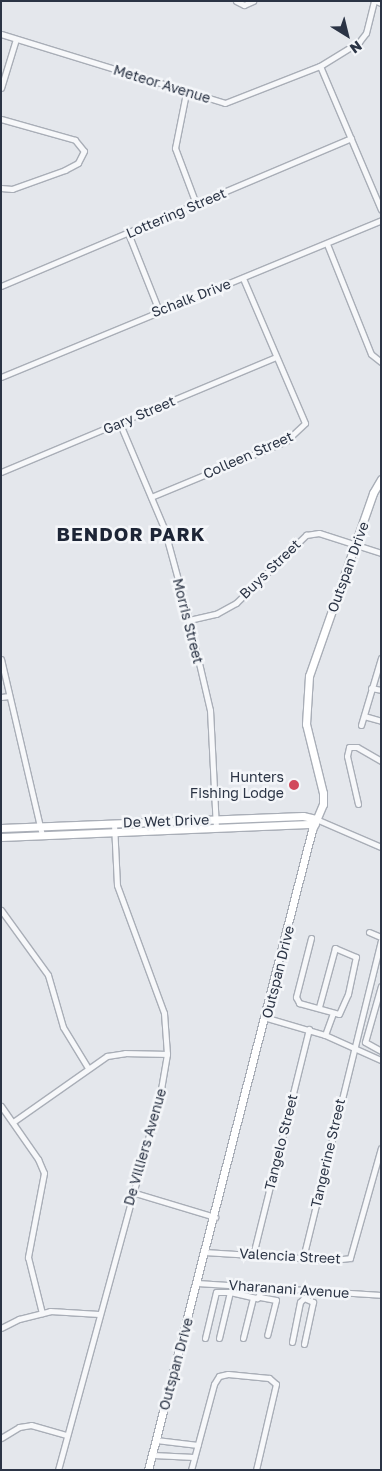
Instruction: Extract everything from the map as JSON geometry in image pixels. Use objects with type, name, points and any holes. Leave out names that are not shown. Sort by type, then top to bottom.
[{"type":"street","points":[[236,1],[244,5],[253,1]]},
{"type":"street","points":[[375,1],[381,3]]},
{"type":"street","name":"Meteor Avenue","points":[[1,34],[186,93],[232,102],[320,66],[364,38],[375,1]]},
{"type":"street","points":[[1,88],[16,39]]},
{"type":"street","points":[[320,66],[381,210]]},
{"type":"street","points":[[186,93],[175,148],[196,204]]},
{"type":"street","points":[[1,119],[75,140],[84,151],[78,163],[65,170],[12,189],[1,188]]},
{"type":"street","name":"Lottering Street","points":[[1,286],[351,138]]},
{"type":"street","name":"Schalk Drive","points":[[1,377],[381,220]]},
{"type":"street","points":[[128,233],[159,311]]},
{"type":"street","points":[[326,244],[370,354],[381,362]]},
{"type":"street","name":"Colleen Street","points":[[151,497],[286,441],[300,431],[305,420],[243,278]]},
{"type":"street","name":"Gary Street","points":[[1,472],[120,424],[276,357]]},
{"type":"street","name":"Morris Street","points":[[120,424],[164,528],[210,710],[216,828]]},
{"type":"street","name":"Outspan Drive","points":[[148,1470],[324,793],[306,724],[307,685],[355,544],[381,479]]},
{"type":"street","name":"Buys Street","points":[[188,620],[216,614],[236,603],[306,535],[319,533],[381,553]]},
{"type":"street","points":[[361,725],[381,658]]},
{"type":"street","points":[[1,659],[42,834]]},
{"type":"street","points":[[371,688],[381,690]]},
{"type":"street","points":[[1,697],[9,696]]},
{"type":"street","points":[[364,716],[381,720]]},
{"type":"street","points":[[358,804],[347,756],[349,747],[357,747],[381,762]]},
{"type":"street","name":"De Wet Drive","points":[[1,828],[303,816],[381,847]]},
{"type":"street","name":"De Wet Drive","points":[[1,837],[216,828],[316,821]]},
{"type":"street","name":"De Villiers Avenue","points":[[58,1470],[162,1086],[167,1054],[164,1013],[117,885],[114,824]]},
{"type":"street","points":[[1,910],[48,975],[62,1027],[88,1068]]},
{"type":"street","points":[[369,932],[381,938]]},
{"type":"street","points":[[311,938],[296,1000],[299,1003],[339,1014],[348,994],[355,955],[336,948],[333,950],[319,1007]]},
{"type":"street","name":"Tangerine Street","points":[[303,1258],[352,1048],[381,938]]},
{"type":"street","points":[[381,986],[365,1042],[381,1051]]},
{"type":"street","points":[[325,1035],[333,1013]]},
{"type":"street","points":[[267,1018],[309,1029],[381,1060]]},
{"type":"street","name":"Tangelo Street","points":[[253,1255],[309,1029]]},
{"type":"street","points":[[12,1122],[88,1068],[114,1054],[167,1054]]},
{"type":"street","points":[[1,1106],[38,1159],[44,1173],[28,1258],[42,1313]]},
{"type":"street","name":"Valencia Street","points":[[204,1252],[345,1260],[352,1256],[381,1148]]},
{"type":"street","points":[[132,1192],[214,1217]]},
{"type":"street","name":"Vharanani Avenue","points":[[197,1283],[381,1295]]},
{"type":"street","points":[[260,1297],[264,1287]]},
{"type":"street","points":[[304,1344],[313,1304],[310,1299],[310,1290]]},
{"type":"street","points":[[205,1338],[216,1292],[230,1292],[253,1298],[260,1297],[276,1300],[267,1335]]},
{"type":"street","points":[[219,1338],[230,1292]]},
{"type":"street","points":[[243,1338],[253,1298]]},
{"type":"street","points":[[292,1342],[300,1302],[303,1298],[310,1299]]},
{"type":"street","points":[[1,1328],[42,1313],[68,1310],[99,1314]]},
{"type":"street","points":[[191,1470],[212,1390],[222,1375],[265,1377],[275,1382],[274,1396],[256,1470]]},
{"type":"street","points":[[1,1438],[19,1427],[31,1425],[67,1435]]},
{"type":"street","points":[[156,1440],[198,1445]]},
{"type":"street","points":[[153,1455],[194,1457]]},
{"type":"place","name":"Hunters Fishing Lodge","points":[[294,785]]},
{"type":"district","name":"BENDOR PARK","points":[[131,534]]}]
